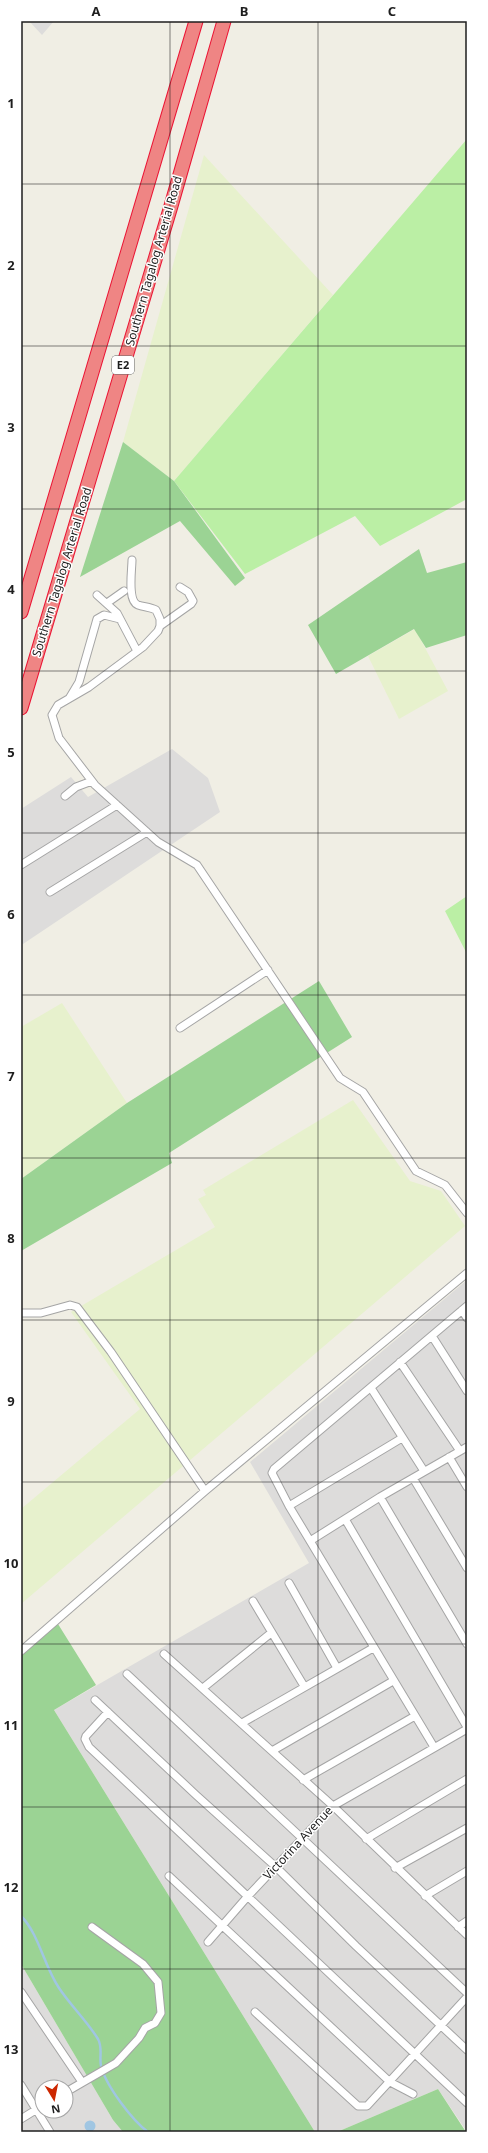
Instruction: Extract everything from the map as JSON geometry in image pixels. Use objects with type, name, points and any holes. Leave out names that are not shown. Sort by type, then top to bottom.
[{"type":"highway","name":"E2","points":[[21,612],[196,21]]},
{"type":"highway","name":"Southern Tagalog Arterial Road","points":[[21,708],[171,206],[224,21]]},
{"type":"street","points":[[132,560],[131,592],[133,601],[137,604],[156,610],[160,619],[160,626]]},
{"type":"street","points":[[180,587],[191,596],[193,601],[191,604],[160,626],[155,635],[137,651],[89,687],[58,705],[52,716],[52,721],[59,738],[92,781],[117,805],[158,842],[197,864],[340,1078],[363,1092],[416,1171],[445,1185],[467,1213]]},
{"type":"street","points":[[107,603],[124,591]]},
{"type":"street","points":[[98,595],[107,603],[120,619],[137,651]]},
{"type":"street","points":[[68,699],[79,682],[97,619],[104,615],[120,619]]},
{"type":"street","points":[[65,796],[76,787],[92,781]]},
{"type":"street","points":[[21,864],[117,805]]},
{"type":"street","points":[[50,892],[147,832]]},
{"type":"street","points":[[180,1028],[268,970]]},
{"type":"street","points":[[21,1651],[205,1491],[467,1273]]},
{"type":"street","points":[[21,1313],[41,1313],[70,1305],[78,1307],[111,1352],[205,1491]]},
{"type":"street","points":[[434,1747],[373,1648],[289,1506],[273,1478],[272,1473],[274,1468],[465,1308],[467,1318]]},
{"type":"street","points":[[432,1336],[467,1391]]},
{"type":"street","points":[[400,1362],[460,1451]]},
{"type":"street","points":[[371,1388],[424,1471]]},
{"type":"street","points":[[289,1506],[402,1438]]},
{"type":"street","points":[[310,1541],[380,1497],[467,1447]]},
{"type":"street","points":[[449,1457],[467,1487]]},
{"type":"street","points":[[413,1478],[467,1568]]},
{"type":"street","points":[[380,1497],[467,1644]]},
{"type":"street","points":[[345,1519],[467,1728]]},
{"type":"street","points":[[288,1583],[337,1668]]},
{"type":"street","points":[[253,1601],[304,1686]]},
{"type":"street","points":[[203,1688],[271,1633]]},
{"type":"street","points":[[242,1723],[304,1686],[373,1648]]},
{"type":"street","points":[[164,1654],[332,1806],[395,1868],[467,1935]]},
{"type":"street","points":[[127,1674],[301,1839],[467,1993]]},
{"type":"street","points":[[272,1751],[393,1681]]},
{"type":"street","points":[[95,1700],[196,1795],[276,1867],[318,1910],[467,2050]]},
{"type":"street","points":[[108,1712],[86,1736],[85,1739],[89,1747],[467,2103]]},
{"type":"street","points":[[303,1780],[415,1716]]},
{"type":"street","name":"Victorina Avenue","points":[[208,1942],[223,1927],[248,1896],[332,1806],[467,1728]]},
{"type":"street","points":[[366,1839],[467,1779]]},
{"type":"street","points":[[395,1868],[467,1828]]},
{"type":"street","points":[[425,1896],[467,1872]]},
{"type":"street","points":[[169,1876],[390,2082],[413,2094]]},
{"type":"street","points":[[458,1927],[467,1921]]},
{"type":"street","points":[[74,2087],[116,2063],[140,2038],[145,2028],[155,2023],[162,2013],[162,2003],[158,1982],[143,1964],[92,1927]]},
{"type":"street","points":[[21,1992],[82,2082]]},
{"type":"street","points":[[255,2012],[358,2106],[367,2106],[467,1997]]},
{"type":"street","points":[[21,2085],[34,2101]]},
{"type":"street","points":[[21,2119],[34,2111]]},
{"type":"street","points":[[45,2119],[50,2132]]},
{"type":"shaded area","points":[[29,21],[54,21],[42,35]]},
{"type":"shaded area","points":[[172,749],[208,778],[220,812],[23,944],[21,942],[21,809],[71,777],[88,797]]},
{"type":"shaded area","points":[[467,1280],[467,2132],[438,2089],[337,2132],[315,2132],[54,1710],[309,1563],[250,1462]]},
{"type":"shaded area","points":[[21,1964],[113,2120],[123,2132],[21,2132]]},
{"type":"green space","points":[[467,139],[467,499],[380,546],[355,516],[245,574],[174,481]]},
{"type":"green space","points":[[204,155],[333,295],[174,481],[123,442]]},
{"type":"green space","points":[[123,442],[174,481],[245,578],[235,586],[180,521],[80,577]]},
{"type":"green space","points":[[419,549],[427,573],[467,562],[467,635],[426,648],[414,629],[336,674],[308,625]]},
{"type":"green space","points":[[415,629],[448,691],[399,719],[368,656]]},
{"type":"green space","points":[[467,896],[467,954],[445,911]]},
{"type":"green space","points":[[319,981],[352,1037],[169,1153],[172,1163],[21,1251],[21,1179],[127,1103]]},
{"type":"green space","points":[[62,1003],[127,1103],[21,1179],[21,1027]]},
{"type":"green space","points":[[353,1100],[410,1181],[441,1191],[465,1226],[21,1604],[21,1509],[140,1409],[71,1312],[215,1227],[198,1199],[206,1195],[203,1190]]},
{"type":"green space","points":[[58,1624],[96,1685],[54,1710],[315,2132],[123,2132],[113,2120],[21,1964],[21,1656]]},
{"type":"green space","points":[[438,2089],[466,2132],[337,2132]]},
{"type":"water","points":[[88,2121],[92,2121],[94,2122],[94,2130],[88,2131],[85,2128],[85,2124]]},
{"type":"waterway","points":[[21,1916],[27,1923],[37,1941],[49,1970],[59,1988],[98,2039],[100,2046],[101,2066],[108,2083],[127,2111],[148,2132]]}]
